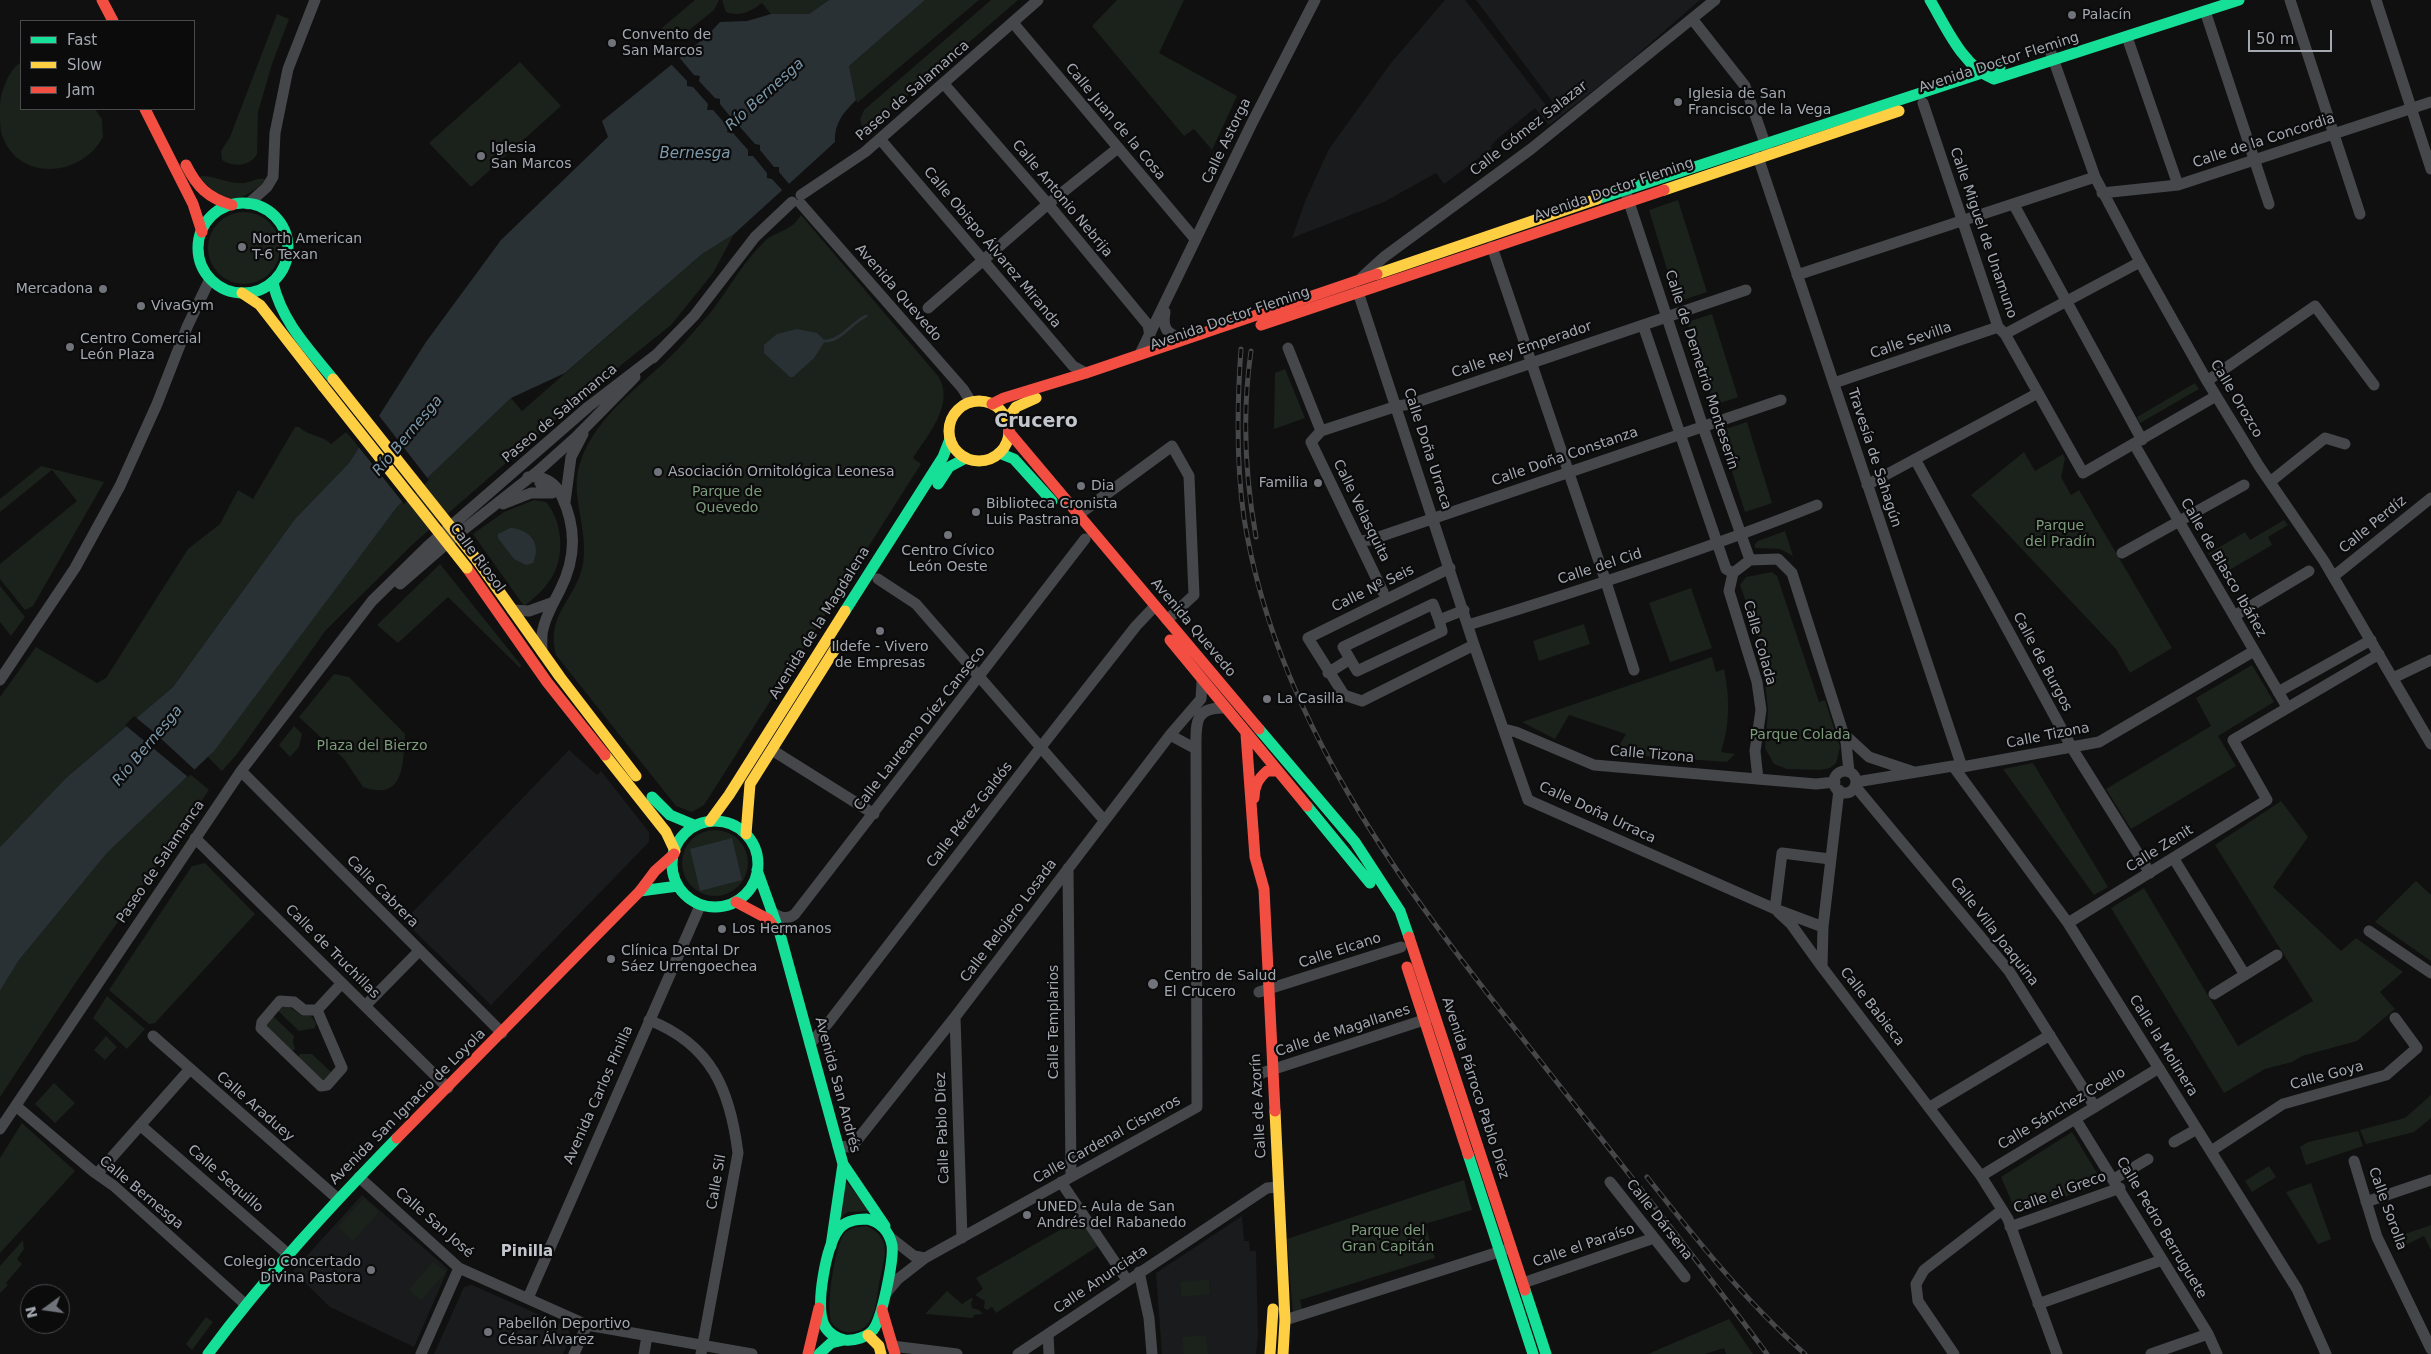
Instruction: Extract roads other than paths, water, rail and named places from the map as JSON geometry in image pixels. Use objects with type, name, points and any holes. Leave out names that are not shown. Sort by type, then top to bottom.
[{"type":"main road","points":[[90,0],[100,20]]},
{"type":"main road","points":[[102,0],[112,20]]},
{"type":"main road","points":[[1930,0],[1965,54],[1982,72]]},
{"type":"main road","name":"Avenida Doctor Fleming","points":[[992,404],[1004,398],[1086,373],[1625,190],[1764,151],[1923,103],[2000,72],[2204,5],[2239,0]]},
{"type":"main road","name":"Avenida Doctor Fleming","points":[[2052,55],[2127,37],[2204,5]]},
{"type":"main road","points":[[1976,51],[1986,63],[2000,72]]},
{"type":"main road","points":[[1960,80],[1966,65],[1965,54]]},
{"type":"main road","name":"Avenida Doctor Fleming","points":[[1007,420],[1016,407],[1023,402],[1628,201],[1982,72],[2000,72]]},
{"type":"main road","points":[[146,110],[193,204],[202,232]]},
{"type":"main road","points":[[158,110],[201,192],[211,199],[232,205]]},
{"type":"main road","points":[[248,204],[270,212],[285,231],[288,243],[287,258],[282,271],[273,283],[264,289],[242,293],[220,286],[210,279],[203,268],[199,256],[199,244],[202,232],[209,220],[219,210],[232,205],[248,204]]},
{"type":"main road","name":"Calle Riosol","points":[[273,283],[276,299],[282,313],[328,382],[467,568],[547,682],[666,832],[675,853]]},
{"type":"main road","name":"Calle Riosol","points":[[242,293],[260,305],[328,382],[477,560],[542,652],[663,811],[677,821],[694,826]]},
{"type":"main road","points":[[982,401],[992,404],[1000,410],[1007,420],[1009,432],[1006,444],[999,453],[984,460],[966,458],[955,448],[950,439],[949,428],[953,414],[971,402],[982,401]]},
{"type":"main road","name":"Avenida Quevedo","points":[[1009,432],[1078,515],[1152,609],[1202,682],[1343,849]]},
{"type":"main road","name":"Avenida de la Magdalena","points":[[710,821],[729,795],[933,473],[950,439]]},
{"type":"main road","name":"Avenida Quevedo","points":[[999,453],[1014,459],[1085,539],[1152,609],[1167,620],[1355,842]]},
{"type":"main road","name":"Avenida de la Magdalena","points":[[746,834],[750,784],[949,467],[966,458]]},
{"type":"main road","points":[[1216,698],[1226,697],[1239,706]]},
{"type":"main road","name":"Calle de Azorín","points":[[1251,807],[1255,797],[1254,787],[1258,778],[1262,733]]},
{"type":"main road","name":"Calle de Azorín","points":[[1246,734],[1255,857],[1253,868],[1264,991],[1273,1188],[1285,1320],[1283,1354]]},
{"type":"main road","points":[[1258,778],[1267,771],[1278,771]]},
{"type":"main road","points":[[710,821],[728,823],[746,834],[755,850],[757,870],[747,894],[736,902],[724,907],[700,906],[688,899],[678,886],[674,870],[675,853],[680,840],[694,826],[710,821]]},
{"type":"main road","name":"Avenida Párroco Pablo Díez","points":[[1355,842],[1400,911],[1429,1018],[1499,1252],[1533,1354]]},
{"type":"main road","name":"Avenida Párroco Pablo Díez","points":[[1343,849],[1377,892],[1389,913],[1429,1018],[1511,1248],[1546,1354]]},
{"type":"main road","name":"Avenida San Ignacio de Loyola","points":[[208,1354],[245,1304],[338,1199],[640,892],[655,871],[675,853]]},
{"type":"main road","name":"Avenida San Andrés","points":[[757,870],[780,934],[842,1164],[831,1246],[820,1304]]},
{"type":"main road","points":[[640,892],[661,887],[678,886]]},
{"type":"main road","name":"Avenida San Andrés","points":[[736,902],[768,919],[780,934]]},
{"type":"main road","points":[[819,1354],[831,1343],[860,1339],[868,1335],[878,1323],[892,1254],[889,1234],[880,1215],[842,1164]]},
{"type":"main road","name":"Calle de Azorín","points":[[1270,1354],[1274,1324],[1273,1188]]},
{"type":"main road","points":[[831,1246],[844,1225],[859,1219],[874,1220],[889,1234]]},
{"type":"main road","points":[[820,1304],[825,1327],[830,1333],[844,1340]]},
{"type":"main road","points":[[808,1354],[820,1304]]},
{"type":"main road","points":[[882,1310],[893,1350]]},
{"type":"main road","points":[[868,1335],[878,1346],[881,1354]]},
{"type":"street","points":[[248,204],[267,187],[273,178],[275,134],[288,69],[315,0]]},
{"type":"street","name":"Paseo de Salamanca","points":[[359,620],[453,538],[535,475],[586,427],[694,316],[755,237],[819,181],[847,166],[880,139],[1014,24],[1038,0]]},
{"type":"street","name":"Calle Astorga","points":[[1140,354],[1195,239],[1315,0]]},
{"type":"street","name":"Calle Gómez Salazar","points":[[1359,279],[1384,257],[1532,149],[1693,20],[1715,0]]},
{"type":"street","points":[[2290,0],[2360,214]]},
{"type":"street","points":[[2376,0],[2431,169]]},
{"type":"street","points":[[2204,5],[2269,204]]},
{"type":"street","name":"Travesía de Sahagún","points":[[1693,20],[1745,86],[1797,275],[1834,383],[1958,766]]},
{"type":"street","name":"Calle Juan de la Cosa","points":[[1014,24],[1195,239]]},
{"type":"street","points":[[2127,37],[2178,185]]},
{"type":"street","name":"Calle Orozco","points":[[2052,55],[2102,193],[2207,381],[2270,482],[2334,576],[2431,744]]},
{"type":"street","name":"Calle Antonio Nebrija","points":[[944,84],[1048,204],[1148,325],[1150,336]]},
{"type":"street","name":"Calle de la Concordia","points":[[2102,193],[2178,185],[2431,102]]},
{"type":"street","name":"Calle Miguel de Unamuno","points":[[1923,103],[2001,330],[2083,473],[2138,442]]},
{"type":"street","name":"Calle Obispo Álvarez Miranda","points":[[880,139],[1072,366],[1086,373]]},
{"type":"street","points":[[928,308],[984,262],[1048,204],[1118,148]]},
{"type":"street","points":[[1797,275],[2095,178]]},
{"type":"street","name":"Calle de Demetrio Monteserín","points":[[1625,190],[1703,427],[1750,560]]},
{"type":"street","name":"Avenida Quevedo","points":[[798,200],[963,389],[971,402]]},
{"type":"street","name":"Calle de Blasco Ibáñez","points":[[2014,205],[2066,301],[2179,521],[2287,707]]},
{"type":"street","points":[[1492,247],[1634,670]]},
{"type":"street","name":"Calle Sevilla","points":[[1834,383],[2001,330],[2066,301],[2140,262]]},
{"type":"street","points":[[0,680],[75,568],[120,486],[157,404],[186,327],[210,279]]},
{"type":"street","name":"Calle Rey Emperador","points":[[1321,431],[1397,406],[1411,404],[1746,290]]},
{"type":"street","name":"Calle Doña Urraca","points":[[1358,292],[1434,518],[1474,645],[1528,800],[1775,909],[1822,926]]},
{"type":"street","name":"Calle Astorga","points":[[1169,296],[1163,324],[1169,334],[1183,339]]},
{"type":"street","points":[[2207,381],[2315,306],[2374,385]]},
{"type":"street","points":[[1643,325],[1726,570],[1732,573],[1750,560],[1778,559],[1792,573],[1844,733],[1849,772],[1855,777],[1856,784],[1849,792],[1837,786],[1840,773],[1849,772]]},
{"type":"street","points":[[1288,348],[1321,431]]},
{"type":"street","name":"Paseo de Salamanca","points":[[0,1128],[241,771],[372,601],[428,546],[619,382],[657,354]]},
{"type":"street","points":[[1867,485],[2038,393]]},
{"type":"street","points":[[2138,442],[2216,396]]},
{"type":"street","name":"Calle Doña Constanza","points":[[1359,541],[1370,540],[1781,400]]},
{"type":"street","points":[[535,475],[541,458],[570,434],[578,418]]},
{"type":"street","points":[[564,501],[571,457],[586,427]]},
{"type":"street","name":"Calle Velasquita","points":[[1321,431],[1312,442],[1383,592]]},
{"type":"street","points":[[2270,482],[2325,438],[2345,444]]},
{"type":"street","points":[[1078,515],[1172,446],[1189,476],[1194,595],[1167,620]]},
{"type":"street","name":"Calle de Burgos","points":[[1915,459],[2072,748],[2150,873]]},
{"type":"street","points":[[535,475],[546,493]]},
{"type":"street","points":[[535,475],[553,484],[564,501],[573,534],[574,549],[566,579],[542,630],[542,652]]},
{"type":"street","name":"Paseo de Salamanca","points":[[483,499],[496,497],[521,479],[535,475]]},
{"type":"street","points":[[2122,553],[2244,485]]},
{"type":"street","points":[[484,514],[531,493],[546,493],[564,501]]},
{"type":"street","name":"Calle Perdíz","points":[[2334,576],[2431,498]]},
{"type":"street","name":"Calle del Cid","points":[[1468,625],[1606,582],[1717,544],[1817,505]]},
{"type":"street","name":"Calle Laureano Díez Canseco","points":[[772,911],[775,915],[784,918],[791,918],[796,914],[1085,539]]},
{"type":"street","name":"Calle Nº Seis","points":[[1328,673],[1308,638],[1450,568]]},
{"type":"street","points":[[2234,616],[2309,571]]},
{"type":"street","name":"Calle Colada","points":[[1732,573],[1729,591],[1757,682],[1761,710],[1755,751],[1758,779]]},
{"type":"street","points":[[878,579],[916,604],[1104,820]]},
{"type":"street","points":[[512,610],[529,611],[554,602]]},
{"type":"street","points":[[1432,604],[1439,620],[1442,631],[1357,671],[1343,647],[1432,604]]},
{"type":"street","name":"Calle Pérez Galdós","points":[[810,1044],[1041,747],[1152,609]]},
{"type":"street","points":[[1439,620],[1464,610]]},
{"type":"street","points":[[2278,692],[2371,640]]},
{"type":"street","points":[[1350,658],[1328,673],[1344,695],[1362,701],[1474,645]]},
{"type":"street","name":"Calle Tizona","points":[[1856,784],[1916,772],[2072,748],[2099,742],[2254,651]]},
{"type":"street","points":[[2287,707],[2379,654]]},
{"type":"street","points":[[2393,678],[2431,660]]},
{"type":"street","name":"Calle Relojero Losada","points":[[838,1146],[849,1147],[854,1144],[955,1017],[1104,820],[1197,703],[1202,694],[1202,682]]},
{"type":"street","points":[[1197,703],[1202,700],[1216,698]]},
{"type":"street","name":"Calle Zenit","points":[[2068,923],[2267,800],[2233,740],[2287,707]]},
{"type":"street","name":"Calle Cardenal Cisneros","points":[[884,1297],[893,1283],[925,1258],[1197,1107],[1196,748],[1198,719],[1204,711],[1224,708]]},
{"type":"street","name":"Calle Tizona","points":[[1504,729],[1516,732],[1594,765],[1837,786]]},
{"type":"street","points":[[1844,733],[1869,757],[1916,772]]},
{"type":"street","points":[[1170,735],[1196,748]]},
{"type":"street","points":[[772,750],[874,814]]},
{"type":"street","name":"Calle la Molinera","points":[[1958,766],[2068,923],[2211,1151],[2297,1289],[2326,1354]]},
{"type":"street","name":"Calle Cabrera","points":[[241,771],[502,1033]]},
{"type":"street","name":"Calle Villa Joaquina","points":[[1856,784],[2008,971],[2095,1107]]},
{"type":"street","name":"Calle Babieca","points":[[1837,786],[1822,926],[1822,967],[1930,1107],[1981,1176],[2002,1210],[2057,1354]]},
{"type":"street","name":"Calle de Truchillas","points":[[195,838],[448,1088]]},
{"type":"street","points":[[1775,909],[1782,852],[1830,859]]},
{"type":"street","points":[[2174,858],[2245,975]]},
{"type":"street","name":"Calle Templarios","points":[[1066,1179],[1068,868]]},
{"type":"street","name":"Avenida Carlos Pinilla","points":[[528,1298],[700,906]]},
{"type":"street","name":"Calle Doña Urraca","points":[[1775,909],[1791,924],[1822,967]]},
{"type":"street","points":[[2370,931],[2431,973]]},
{"type":"street","name":"Calle Elcano","points":[[1264,991],[1401,947]]},
{"type":"street","points":[[365,1006],[419,951]]},
{"type":"street","points":[[2214,994],[2277,955]]},
{"type":"street","points":[[317,1010],[342,1068],[327,1085],[321,1086],[261,1028],[262,1022],[280,1001],[294,1002],[304,1010],[317,1010],[342,983]]},
{"type":"street","name":"Calle Pablo Díez","points":[[955,1017],[962,1238]]},
{"type":"street","name":"Calle de Magallanes","points":[[1267,1072],[1429,1018]]},
{"type":"street","name":"Calle Goya","points":[[2211,1151],[2283,1104],[2386,1075],[2417,1048],[2394,1018]]},
{"type":"street","name":"Calle Sil","points":[[649,1020],[685,1038],[702,1055],[720,1082],[734,1121],[738,1153],[702,1349]]},
{"type":"street","points":[[1930,1107],[2050,1035]]},
{"type":"street","name":"Calle Araduey","points":[[153,1036],[338,1199]]},
{"type":"street","name":"Calle Sánchez Coello","points":[[1981,1176],[2159,1068]]},
{"type":"street","points":[[97,1174],[190,1069]]},
{"type":"street","name":"Calle Bernesga","points":[[16,1106],[107,1181],[245,1304]]},
{"type":"street","name":"Calle Pedro Berruguete","points":[[2076,1120],[2208,1334],[2217,1354]]},
{"type":"street","name":"Calle Sequillo","points":[[140,1125],[289,1256]]},
{"type":"street","points":[[2174,1142],[2197,1129]]},
{"type":"street","name":"Calle el Greco","points":[[2010,1227],[2117,1184],[2148,1159]]},
{"type":"street","name":"Calle Sorolla","points":[[2354,1161],[2377,1237],[2431,1349]]},
{"type":"street","name":"Calle San José","points":[[359,1177],[459,1268],[587,1325],[702,1349],[752,1354]]},
{"type":"street","points":[[1066,1179],[1127,1280]]},
{"type":"street","points":[[2366,1202],[2431,1180]]},
{"type":"street","name":"Calle Dársena","points":[[1610,1182],[1685,1277]]},
{"type":"street","name":"Calle Anunciata","points":[[1018,1354],[1139,1272],[1273,1188]]},
{"type":"street","points":[[1954,1354],[1918,1301],[1916,1284],[1924,1270],[2002,1210]]},
{"type":"street","points":[[889,1234],[914,1256],[925,1258]]},
{"type":"street","name":"Calle el Paraíso","points":[[1523,1283],[1654,1238]]},
{"type":"street","points":[[1285,1320],[1511,1248]]},
{"type":"street","points":[[2038,1304],[2162,1260]]},
{"type":"street","points":[[421,1354],[459,1268]]},
{"type":"street","points":[[1139,1272],[1149,1318],[1152,1354]]},
{"type":"street","points":[[574,1354],[587,1325]]},
{"type":"street","points":[[2151,1354],[2208,1334]]},
{"type":"street","points":[[1048,1335],[1050,1354]]},
{"type":"street","points":[[644,1354],[647,1336]]},
{"type":"street","points":[[893,1350],[957,1354]]},
{"type":"water","name":"Bernesga","points":[[829,0],[925,0],[849,66],[856,100],[838,124],[835,142],[734,234],[702,254],[565,373],[511,398],[397,507],[214,751],[107,853],[19,960],[0,991],[0,847],[66,778],[173,687],[295,519],[349,463],[426,342],[501,240],[608,137],[602,121],[707,36],[720,22],[747,21],[771,14],[809,14]]},
{"type":"water","points":[[797,329],[817,333],[825,341],[814,358],[793,377],[790,377],[764,353],[764,345],[777,334]]},
{"type":"water","points":[[510,528],[523,531],[532,539],[536,550],[533,563],[526,565],[514,559],[498,538],[498,534]]},
{"type":"water","points":[[732,838],[742,880],[700,891],[690,849]]},
{"type":"waterway","points":[[825,341],[841,335],[866,316]]},
{"type":"railway","points":[[1241,349],[1238,434],[1244,518],[1260,592],[1284,662],[1314,730],[1349,795],[1389,859],[1432,920],[1767,1354]]},
{"type":"railway","points":[[1251,351],[1246,398],[1246,444],[1249,491],[1256,537]]},
{"type":"railway","points":[[1647,1177],[1742,1291],[1805,1354]]},
{"type":"place","name":"Palacín","points":[[2072,15]]},
{"type":"place","name":"Convento de San Marcos","points":[[612,43]]},
{"type":"place","name":"Iglesia de San Francisco de la Vega","points":[[1678,102]]},
{"type":"place","name":"Iglesia San Marcos","points":[[481,156]]},
{"type":"place","name":"North American T-6 Texan","points":[[242,247]]},
{"type":"place","name":"Mercadona","points":[[103,289]]},
{"type":"place","name":"VivaGym","points":[[141,306]]},
{"type":"place","name":"Centro Comercial León Plaza","points":[[70,347]]},
{"type":"place","name":"Asociación Ornitológica Leonesa","points":[[658,472]]},
{"type":"place","name":"Familia","points":[[1318,483]]},
{"type":"place","name":"Dia","points":[[1081,486]]},
{"type":"place","name":"Biblioteca Cronista Luis Pastrana","points":[[976,512]]},
{"type":"place","name":"Centro Cívico León Oeste","points":[[948,535]]},
{"type":"place","name":"Ildefe - Vivero de Empresas","points":[[880,631]]},
{"type":"place","name":"La Casilla","points":[[1267,699]]},
{"type":"place","name":"Los Hermanos","points":[[722,929]]},
{"type":"place","name":"Clínica Dental Dr Sáez Urrengoechea","points":[[611,959]]},
{"type":"place","name":"Centro de Salud El Crucero","points":[[1153,984]]},
{"type":"place","name":"UNED - Aula de San Andrés del Rabanedo","points":[[1027,1215]]},
{"type":"place","name":"Colegio Concertado Divina Pastora","points":[[371,1270]]},
{"type":"place","name":"Pabellón Deportivo César Álvarez","points":[[488,1332]]},
{"type":"district","name":"Crucero","points":[[1036,422]]},
{"type":"district","name":"Pinilla","points":[[527,1252]]},
{"type":"water label","name":"Río Bernesga","points":[[765,95]]},
{"type":"water label","name":"Río Bernesga","points":[[408,436]]},
{"type":"water label","name":"Río Bernesga","points":[[148,746]]},
{"type":"park label","name":"Parque de Quevedo","points":[[727,500]]},
{"type":"park label","name":"Parque del Pradín","points":[[2060,534]]},
{"type":"park label","name":"Parque Colada","points":[[1800,735]]},
{"type":"park label","name":"Plaza del Bierzo","points":[[372,746]]},
{"type":"park label","name":"Parque del Gran Capitán","points":[[1388,1240]]}]
